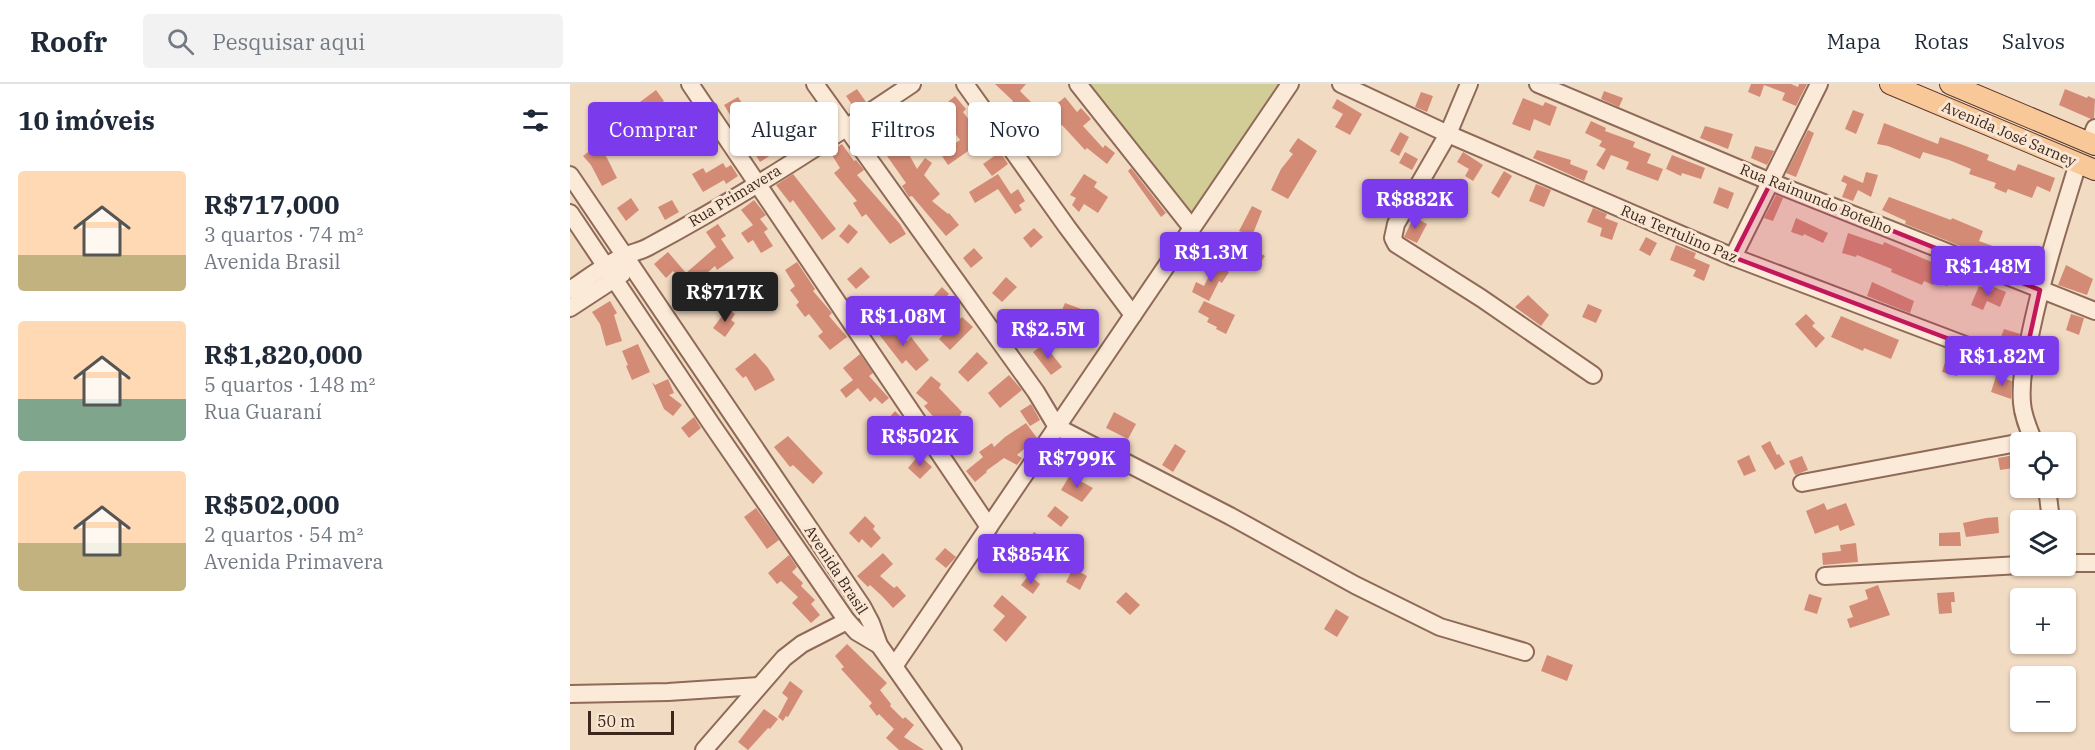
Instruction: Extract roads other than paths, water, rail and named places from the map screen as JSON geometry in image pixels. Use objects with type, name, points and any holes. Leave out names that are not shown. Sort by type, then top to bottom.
[{"type":"main road","name":"Avenida José Sarney","points":[[1890,84],[2087,166]]},
{"type":"main road","name":"Avenida José Sarney","points":[[1950,84],[2093,139]]},
{"type":"street","points":[[690,84],[989,527]]},
{"type":"street","points":[[815,84],[1036,392],[1057,427],[1230,516],[1355,585],[1430,622],[1525,652]]},
{"type":"street","name":"Rua Primavera","points":[[570,308],[579,290],[846,129],[912,84]]},
{"type":"street","points":[[965,84],[1133,315]]},
{"type":"street","points":[[1078,84],[1192,228]]},
{"type":"street","points":[[895,665],[1290,84]]},
{"type":"street","name":"Rua Tertulino Paz","points":[[1341,84],[1448,134],[1733,257],[2023,367]]},
{"type":"street","points":[[1469,84],[1448,134],[1396,224],[1393,238],[1396,244],[1481,298],[1593,375]]},
{"type":"street","name":"Rua Raimundo Botelho","points":[[1538,84],[1771,182],[2095,310]]},
{"type":"street","points":[[1733,257],[1819,84]]},
{"type":"street","points":[[2029,432],[2022,406],[2023,367],[2040,290],[2087,166]]},
{"type":"street","name":"Avenida Brasil","points":[[570,175],[862,606],[879,645]]},
{"type":"street","name":"Avenida Brasil","points":[[570,213],[847,621],[857,632],[879,645]]},
{"type":"street","points":[[702,407],[719,396]]},
{"type":"street","points":[[1803,483],[2010,445]]},
{"type":"street","points":[[2076,562],[2095,563]]},
{"type":"street","points":[[1825,576],[2010,565]]},
{"type":"street","points":[[704,750],[784,658],[802,644],[847,621]]},
{"type":"street","points":[[879,645],[953,750]]},
{"type":"street","points":[[570,694],[668,692],[759,686]]}]
